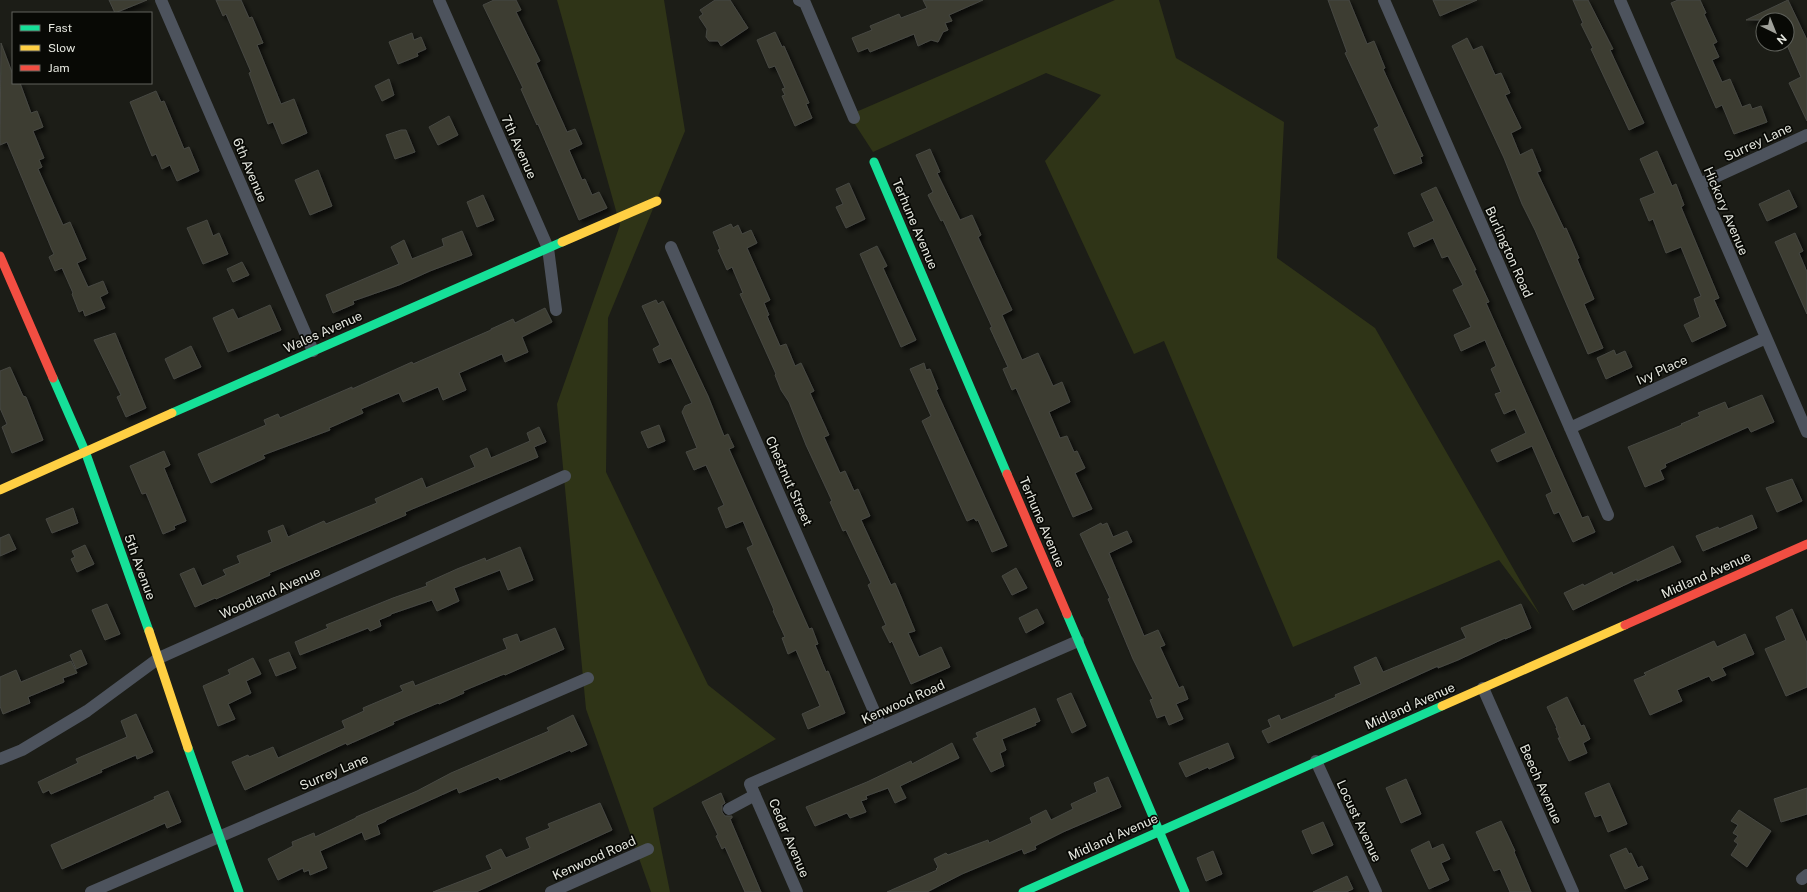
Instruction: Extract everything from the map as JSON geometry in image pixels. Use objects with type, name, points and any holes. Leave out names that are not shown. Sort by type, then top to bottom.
[{"type":"street","name":"6th Avenue","points":[[161,0],[313,351]]},
{"type":"street","name":"7th Avenue","points":[[439,0],[548,248],[556,310]]},
{"type":"street","name":"Burlington Road","points":[[1384,0],[1608,515]]},
{"type":"street","name":"Hickory Avenue","points":[[1620,0],[1807,432]]},
{"type":"street","points":[[806,1],[854,118]]},
{"type":"street","name":"Surrey Lane","points":[[1700,184],[1807,135]]},
{"type":"street","name":"Terhune Avenue","points":[[874,162],[1185,892]]},
{"type":"street","name":"Wales Avenue","points":[[0,490],[84,451],[657,201]]},
{"type":"street","name":"Chestnut Street","points":[[671,247],[881,726]]},
{"type":"street","name":"5th Avenue","points":[[0,256],[84,451],[159,658],[173,704],[221,836],[239,892]]},
{"type":"street","name":"Ivy Place","points":[[1570,428],[1766,338]]},
{"type":"street","name":"Woodland Avenue","points":[[0,759],[22,750],[87,711],[159,658],[565,476]]},
{"type":"street","name":"Midland Avenue","points":[[1023,892],[1807,544]]},
{"type":"street","name":"Kenwood Road","points":[[755,795],[750,784],[1078,640]]},
{"type":"street","name":"Surrey Lane","points":[[91,892],[588,678]]},
{"type":"street","name":"Beech Avenue","points":[[1483,688],[1573,892]]},
{"type":"street","name":"Locust Avenue","points":[[1316,761],[1376,892]]},
{"type":"street","points":[[729,809],[755,795]]},
{"type":"street","name":"Cedar Avenue","points":[[755,795],[797,892]]},
{"type":"street","name":"Kenwood Road","points":[[551,892],[648,849]]},
{"type":"green space","points":[[557,0],[664,0],[685,131],[608,318],[606,472],[708,685],[776,739],[653,808],[670,892],[651,892],[586,709],[557,404],[620,225]]},
{"type":"green space","points":[[1115,0],[1159,0],[1176,58],[1284,122],[1277,258],[1375,328],[1540,615],[1499,560],[1293,647],[1164,341],[1134,354],[1045,161],[1101,95],[1046,73],[873,152],[849,115]]},
{"type":"building","points":[[109,0],[147,0],[117,12],[115,12]]},
{"type":"building","points":[[216,0],[241,0],[249,18],[252,17],[263,43],[257,45],[281,104],[294,99],[307,133],[282,144],[273,122],[268,124],[249,73],[251,72],[226,14],[223,16]]},
{"type":"building","points":[[494,0],[516,0],[521,10],[516,12],[540,61],[536,63],[567,132],[575,129],[582,144],[569,150],[582,180],[585,179],[592,195],[599,192],[607,208],[579,220],[538,124],[537,125],[521,89],[523,88],[483,5]]},
{"type":"building","points":[[715,0],[730,0],[748,28],[721,46],[718,41],[709,41],[706,37],[707,29],[699,17],[703,14],[700,10]]},
{"type":"building","points":[[923,0],[983,0],[949,15],[952,21],[945,23],[948,30],[943,32],[938,42],[931,40],[918,46],[914,34],[870,52],[868,48],[858,52],[852,38],[872,30],[870,26],[899,14],[901,18],[927,8]]},
{"type":"building","points":[[1328,0],[1349,0],[1367,44],[1374,41],[1385,68],[1383,69],[1423,156],[1420,157],[1422,163],[1394,174],[1374,129],[1379,126],[1345,53],[1347,52]]},
{"type":"building","points":[[1433,0],[1477,0],[1440,16]]},
{"type":"building","points":[[1573,0],[1588,0],[1613,49],[1610,50],[1644,123],[1629,130],[1591,49],[1593,48],[1581,24],[1583,23]]},
{"type":"building","points":[[1678,0],[1700,0],[1706,13],[1704,14],[1717,42],[1713,44],[1719,57],[1712,60],[1722,82],[1730,79],[1742,107],[1750,104],[1752,109],[1761,106],[1767,122],[1734,134],[1722,105],[1716,108],[1671,3]]},
{"type":"building","points":[[1788,0],[1794,12],[1763,12]]},
{"type":"building","points":[[1795,15],[1807,40],[1807,121],[1789,83],[1801,77],[1790,52],[1795,52]]},
{"type":"building","points":[[1755,16],[1755,20],[1746,20]]},
{"type":"building","points":[[775,32],[782,47],[784,46],[809,103],[806,104],[812,118],[795,126],[782,96],[785,95],[782,89],[785,88],[775,66],[769,68],[757,40]]},
{"type":"building","points":[[412,33],[414,40],[421,37],[426,49],[417,53],[418,56],[398,64],[389,42]]},
{"type":"building","points":[[1467,38],[1473,50],[1482,46],[1495,75],[1501,73],[1510,93],[1505,95],[1521,128],[1511,133],[1520,155],[1532,149],[1541,171],[1537,172],[1564,229],[1566,228],[1579,258],[1577,259],[1594,299],[1584,304],[1603,348],[1588,354],[1535,230],[1522,204],[1504,158],[1452,46]]},
{"type":"building","points":[[1,43],[12,72],[12,84],[20,84],[31,113],[37,111],[43,127],[33,131],[44,158],[39,160],[42,167],[38,169],[63,225],[70,222],[86,259],[77,263],[88,287],[103,281],[108,293],[100,297],[105,308],[85,316],[83,310],[79,312],[72,294],[73,293],[62,268],[55,271],[49,257],[54,254],[7,142],[0,145]]},
{"type":"building","points":[[389,79],[394,95],[382,101],[375,86]]},
{"type":"building","points":[[156,91],[161,102],[164,101],[184,149],[189,147],[199,171],[177,181],[170,165],[162,169],[156,154],[152,156],[130,102]]},
{"type":"building","points":[[449,116],[458,135],[438,145],[429,127]]},
{"type":"building","points":[[401,130],[406,130],[415,152],[395,159],[386,135]]},
{"type":"building","points":[[930,149],[940,172],[937,173],[960,220],[972,215],[981,235],[978,237],[1012,310],[1002,315],[1022,360],[1038,353],[1053,386],[1062,382],[1070,402],[1049,412],[1060,438],[1067,436],[1074,452],[1077,451],[1085,468],[1075,473],[1092,509],[1073,517],[1016,388],[1012,390],[1003,369],[1008,367],[990,328],[992,327],[943,220],[941,221],[928,195],[933,192],[916,155]]},
{"type":"building","points":[[1657,151],[1672,186],[1676,184],[1684,205],[1681,207],[1719,298],[1714,300],[1726,326],[1692,342],[1684,325],[1700,317],[1694,299],[1701,296],[1681,247],[1666,253],[1653,219],[1649,221],[1640,199],[1655,193],[1640,159]]},
{"type":"building","points":[[318,170],[332,206],[310,215],[295,180]]},
{"type":"building","points":[[849,183],[865,219],[846,228],[836,207],[843,204],[836,189]]},
{"type":"building","points":[[1436,187],[1476,270],[1474,270],[1489,302],[1486,303],[1582,518],[1588,516],[1595,532],[1573,542],[1559,512],[1554,514],[1546,495],[1552,492],[1532,446],[1497,462],[1491,450],[1526,433],[1515,409],[1504,414],[1495,394],[1501,392],[1491,369],[1496,366],[1485,340],[1461,351],[1454,335],[1471,327],[1453,290],[1463,285],[1448,256],[1442,258],[1433,238],[1414,247],[1408,233],[1434,221],[1421,194]]},
{"type":"building","points":[[1789,190],[1797,207],[1767,221],[1759,204]]},
{"type":"building","points":[[483,195],[494,220],[477,227],[467,202]]},
{"type":"building","points":[[207,220],[213,236],[219,233],[228,254],[203,264],[187,228]]},
{"type":"building","points":[[731,224],[733,228],[738,225],[742,234],[751,230],[757,243],[747,248],[770,300],[764,303],[769,315],[767,316],[780,346],[786,344],[795,366],[801,363],[814,391],[810,393],[829,435],[824,437],[840,473],[845,471],[854,491],[858,489],[870,516],[861,520],[891,585],[895,583],[901,597],[915,631],[908,633],[919,657],[941,647],[950,667],[911,684],[892,641],[890,643],[882,627],[886,625],[868,585],[871,583],[846,530],[843,531],[830,502],[832,501],[806,445],[789,402],[781,390],[775,375],[776,374],[740,294],[743,293],[732,267],[727,270],[718,250],[720,249],[713,232]]},
{"type":"building","points":[[462,231],[472,255],[399,285],[353,301],[354,304],[333,313],[326,295],[399,264],[391,247],[404,240],[412,259],[444,246],[442,239]]},
{"type":"building","points":[[1795,233],[1803,251],[1799,253],[1807,272],[1807,314],[1775,242]]},
{"type":"building","points":[[877,246],[887,266],[883,268],[916,340],[901,347],[860,254]]},
{"type":"building","points":[[242,262],[249,275],[233,282],[227,269]]},
{"type":"building","points":[[656,300],[658,304],[663,301],[708,396],[724,436],[728,434],[734,447],[729,449],[809,629],[812,628],[818,644],[815,645],[826,672],[828,671],[845,713],[808,729],[802,714],[820,706],[796,650],[788,654],[782,638],[785,637],[747,548],[753,545],[743,521],[726,528],[718,508],[724,505],[706,465],[694,470],[686,452],[697,448],[682,412],[685,406],[692,403],[671,358],[659,363],[653,349],[660,345],[642,306]]},
{"type":"building","points":[[270,305],[281,330],[228,352],[213,318],[233,309],[238,319]]},
{"type":"building","points":[[545,308],[552,322],[522,337],[528,352],[505,362],[502,354],[459,373],[466,390],[443,400],[438,387],[403,402],[399,393],[361,409],[363,413],[329,428],[330,430],[263,455],[265,458],[211,483],[198,454],[266,425],[264,420],[278,414],[280,418],[352,387],[352,389],[412,362],[413,364],[513,319],[515,323]]},
{"type":"building","points":[[115,333],[146,408],[126,417],[117,397],[121,395],[94,340]]},
{"type":"building","points":[[191,346],[201,367],[174,379],[165,359]]},
{"type":"building","points":[[1614,350],[1616,355],[1625,351],[1632,367],[1606,379],[1597,358]]},
{"type":"building","points":[[924,363],[926,370],[930,369],[938,389],[936,390],[1007,546],[992,552],[978,520],[976,521],[974,518],[967,521],[922,421],[931,416],[910,369]]},
{"type":"building","points":[[10,367],[23,396],[26,397],[43,440],[12,453],[2,427],[7,424],[0,408],[0,371]]},
{"type":"building","points":[[1762,395],[1774,422],[1751,432],[1748,427],[1665,464],[1666,467],[1660,470],[1664,479],[1645,487],[1628,447],[1682,425],[1681,424],[1700,416],[1698,413],[1725,402],[1728,409]]},
{"type":"building","points":[[659,425],[665,441],[648,448],[641,432]]},
{"type":"building","points":[[539,427],[546,442],[534,447],[538,457],[405,512],[406,515],[269,573],[270,575],[195,607],[180,574],[194,568],[202,586],[226,575],[223,570],[240,563],[237,556],[272,542],[268,531],[283,525],[288,537],[324,521],[326,524],[377,503],[375,499],[422,478],[426,488],[475,467],[470,456],[487,448],[491,458],[530,441],[527,433]]},
{"type":"building","points":[[164,451],[170,465],[164,468],[186,521],[174,526],[175,529],[163,534],[146,493],[142,494],[130,466]]},
{"type":"building","points":[[1792,479],[1802,501],[1777,512],[1766,488]]},
{"type":"building","points":[[73,508],[78,523],[52,533],[46,519]]},
{"type":"building","points":[[1752,515],[1757,528],[1703,551],[1696,536],[1718,527],[1719,529]]},
{"type":"building","points":[[1101,523],[1102,525],[1107,523],[1113,537],[1127,531],[1132,542],[1109,553],[1144,636],[1158,630],[1165,645],[1160,647],[1179,688],[1183,686],[1188,699],[1176,704],[1183,719],[1169,725],[1165,715],[1157,718],[1150,700],[1153,699],[1133,659],[1108,599],[1110,598],[1080,534]]},
{"type":"building","points":[[9,534],[16,549],[0,556],[0,538]]},
{"type":"building","points":[[85,545],[94,564],[77,572],[71,559],[75,557],[72,551]]},
{"type":"building","points":[[1673,546],[1681,562],[1637,581],[1637,579],[1573,610],[1564,593],[1583,584],[1584,586],[1612,572],[1613,575]]},
{"type":"building","points":[[520,547],[533,580],[508,590],[500,570],[454,588],[459,601],[437,611],[432,600],[391,614],[379,620],[381,626],[370,631],[368,628],[300,655],[295,642],[328,628],[326,625],[427,586],[426,583],[457,569],[485,558],[486,561]]},
{"type":"building","points":[[1016,568],[1027,588],[1012,595],[1002,576]]},
{"type":"building","points":[[107,604],[120,634],[105,640],[92,610]]},
{"type":"building","points":[[1521,604],[1531,628],[1505,638],[1458,660],[1438,668],[1438,666],[1268,743],[1262,731],[1271,727],[1268,720],[1279,715],[1281,720],[1336,697],[1335,695],[1361,684],[1354,667],[1376,657],[1383,672],[1466,638],[1461,628]]},
{"type":"building","points":[[1037,609],[1044,623],[1026,633],[1019,618]]},
{"type":"building","points":[[1792,609],[1807,643],[1807,687],[1786,696],[1765,649],[1786,640],[1776,617]]},
{"type":"building","points":[[555,628],[564,649],[505,675],[504,674],[463,691],[464,693],[393,722],[394,724],[347,745],[346,743],[245,790],[232,762],[273,747],[278,758],[345,728],[342,721],[364,711],[363,708],[403,691],[400,686],[413,681],[415,686],[507,649],[503,639],[517,634],[520,642]]},
{"type":"building","points":[[1745,634],[1754,654],[1722,668],[1726,675],[1712,681],[1709,676],[1677,690],[1682,701],[1650,715],[1634,680],[1646,675],[1644,673],[1714,641],[1717,647]]},
{"type":"building","points":[[81,650],[87,664],[76,669],[70,655]]},
{"type":"building","points":[[289,652],[296,668],[276,676],[269,660]]},
{"type":"building","points":[[253,658],[261,674],[246,681],[251,693],[228,704],[235,719],[218,726],[203,686],[230,674],[228,670]]},
{"type":"building","points":[[71,661],[77,673],[63,678],[64,682],[28,697],[30,703],[3,714],[0,706],[0,677],[16,670],[21,682]]},
{"type":"building","points":[[1071,693],[1086,726],[1072,733],[1057,699]]},
{"type":"building","points":[[1567,697],[1581,726],[1584,725],[1590,739],[1583,743],[1587,753],[1569,761],[1558,738],[1560,738],[1557,728],[1547,707]]},
{"type":"building","points":[[1035,708],[1040,721],[1035,723],[1036,725],[1002,739],[1006,750],[1000,753],[1004,766],[991,772],[973,739],[978,737],[976,733]]},
{"type":"building","points":[[136,714],[153,752],[137,759],[136,755],[101,770],[102,772],[51,794],[49,790],[43,793],[38,782],[78,763],[76,759],[127,737],[121,721]]},
{"type":"building","points":[[573,715],[587,745],[571,752],[570,750],[500,780],[498,777],[459,793],[457,788],[377,825],[380,834],[365,840],[362,832],[320,851],[327,868],[310,875],[309,870],[304,872],[303,868],[278,880],[268,859],[293,846],[292,842],[314,833],[315,837],[356,817],[417,791],[451,773],[549,731],[547,728]]},
{"type":"building","points":[[952,743],[959,758],[900,786],[906,798],[895,803],[888,788],[866,796],[867,799],[861,801],[866,812],[850,818],[847,813],[815,826],[806,807],[867,782],[911,761],[912,764]]},
{"type":"building","points":[[1228,743],[1234,758],[1209,769],[1208,767],[1186,777],[1179,763]]},
{"type":"building","points":[[1108,777],[1121,807],[1063,832],[1035,846],[1036,849],[1024,854],[1022,849],[962,874],[927,892],[887,892],[937,870],[936,869],[938,867],[934,859],[946,853],[948,855],[988,840],[989,843],[1032,823],[1030,818],[1046,810],[1051,820],[1073,809],[1071,804],[1097,792],[1094,783]]},
{"type":"building","points":[[1406,779],[1421,814],[1401,823],[1386,788]]},
{"type":"building","points":[[1609,783],[1627,824],[1608,832],[1601,815],[1595,817],[1585,793]]},
{"type":"building","points":[[1807,788],[1807,814],[1781,822],[1774,799]]},
{"type":"building","points":[[168,791],[181,822],[167,828],[165,823],[62,869],[51,845],[155,799],[154,797]]},
{"type":"building","points":[[721,793],[725,803],[722,805],[722,812],[725,816],[732,816],[730,819],[761,892],[745,892],[725,847],[722,849],[716,836],[718,835],[702,802]]},
{"type":"building","points":[[600,803],[612,830],[476,892],[433,892],[492,869],[486,856],[501,849],[506,858],[530,848],[526,838],[550,828],[548,824]]},
{"type":"building","points":[[1739,810],[1771,831],[1747,867],[1731,855],[1738,844],[1734,841],[1738,836],[1733,833],[1738,825],[1731,821]]},
{"type":"building","points":[[1501,821],[1515,851],[1514,852],[1531,892],[1510,892],[1500,869],[1494,871],[1476,832]]},
{"type":"building","points":[[1323,822],[1333,845],[1312,854],[1302,831]]},
{"type":"building","points":[[1429,841],[1432,849],[1443,844],[1450,859],[1441,863],[1449,880],[1429,889],[1411,850]]},
{"type":"building","points":[[1626,848],[1629,854],[1631,853],[1638,868],[1642,866],[1648,879],[1625,889],[1610,855]]},
{"type":"building","points":[[1213,851],[1222,874],[1206,881],[1197,858]]},
{"type":"building","points":[[1347,876],[1353,889],[1346,892],[1313,892]]},
{"type":"traffic: fast","points":[[874,162],[1007,474]]},
{"type":"traffic: fast","points":[[172,413],[562,242]]},
{"type":"traffic: fast","points":[[53,378],[85,451],[149,631]]},
{"type":"traffic: fast","points":[[1067,614],[1185,892]]},
{"type":"traffic: fast","points":[[1023,892],[1442,706]]},
{"type":"traffic: fast","points":[[188,748],[239,892]]},
{"type":"traffic: slow","points":[[562,242],[657,201]]},
{"type":"traffic: slow","points":[[0,490],[172,413]]},
{"type":"traffic: slow","points":[[1442,706],[1625,625]]},
{"type":"traffic: slow","points":[[149,631],[188,748]]},
{"type":"traffic: jam","points":[[0,256],[53,378]]},
{"type":"traffic: jam","points":[[1007,474],[1067,614]]},
{"type":"traffic: jam","points":[[1625,625],[1807,544]]}]
